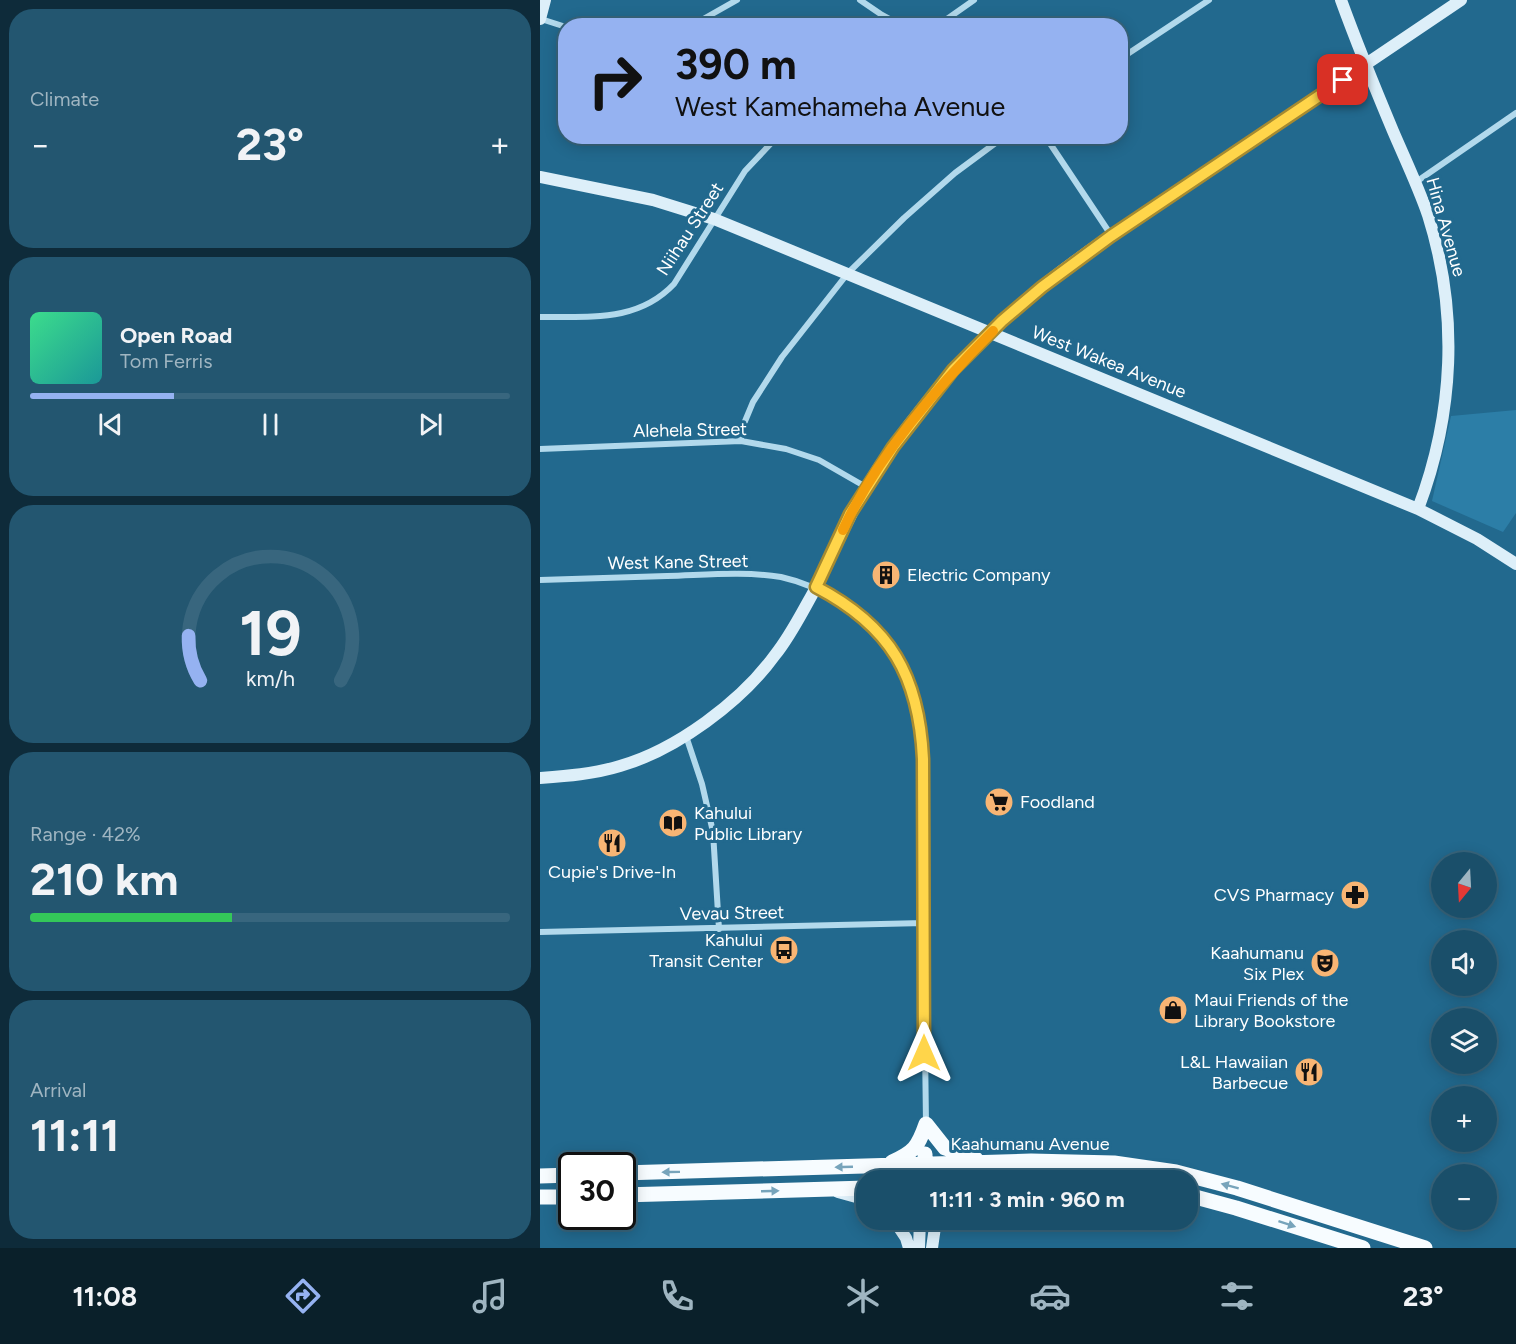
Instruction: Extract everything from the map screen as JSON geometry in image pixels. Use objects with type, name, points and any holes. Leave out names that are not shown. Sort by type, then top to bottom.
[{"type":"main road","points":[[926,1124],[945,1148],[988,1162]]},
{"type":"main road","points":[[925,1170],[926,1124]]},
{"type":"main road","points":[[884,1166],[914,1150],[926,1124]]},
{"type":"main road","name":"Kaahumanu Avenue","points":[[636,1173],[988,1162],[1114,1163],[1176,1172],[1237,1188],[1425,1248]]},
{"type":"main road","points":[[720,1171],[721,1192]]},
{"type":"main road","points":[[540,1176],[558,1175]]},
{"type":"main road","points":[[636,1195],[856,1188]]},
{"type":"main road","points":[[540,1197],[558,1197]]},
{"type":"main road","points":[[1198,1198],[1363,1248]]},
{"type":"main road","points":[[1338,1240],[1344,1221]]},
{"type":"street","points":[[545,0],[540,18],[558,24]]},
{"type":"street","points":[[705,18],[737,0]]},
{"type":"street","points":[[860,0],[887,18]]},
{"type":"street","points":[[948,18],[974,0]]},
{"type":"street","points":[[1128,54],[1209,0]]},
{"type":"street","name":"Hina Avenue","points":[[1341,0],[1365,64],[1428,214],[1443,273],[1450,336],[1448,388],[1440,440],[1418,509]]},
{"type":"street","points":[[540,778],[588,774],[652,754],[686,735],[732,701],[774,657],[816,587],[850,514],[893,447],[953,370],[991,332],[1042,287],[1111,236],[1461,0]]},
{"type":"street","points":[[1415,183],[1516,113]]},
{"type":"street","name":"Niihau Street","points":[[540,317],[600,316],[640,309],[665,293],[674,284],[745,171],[770,144]]},
{"type":"street","points":[[741,441],[743,426],[753,402],[782,357],[848,273],[904,218],[955,173],[994,144]]},
{"type":"street","points":[[1050,144],[1111,236]]},
{"type":"street","name":"West Wakea Avenue","points":[[540,177],[653,200],[714,219],[1418,509],[1469,534],[1516,564]]},
{"type":"street","name":"Alehela Street","points":[[540,449],[741,441],[786,449],[819,460],[866,487]]},
{"type":"street","name":"West Kane Street","points":[[540,580],[739,574],[782,578],[816,587],[864,618],[879,631],[896,654],[913,691],[920,716],[922,746],[926,1124]]},
{"type":"street","points":[[686,735],[702,784],[713,832],[719,929]]},
{"type":"street","name":"Vevau Street","points":[[540,932],[924,923]]},
{"type":"street","points":[[819,1190],[856,1196]]},
{"type":"street","points":[[901,1230],[909,1248]]},
{"type":"street","points":[[918,1248],[919,1230]]},
{"type":"street","points":[[930,1230],[931,1248]]},
{"type":"street","points":[[931,1248],[934,1230]]},
{"type":"shaded area","points":[[1516,410],[1516,513],[1503,532],[1432,501],[1451,416]]},
{"type":"slow traffic","points":[[843,530],[866,487],[893,447],[953,370],[993,331]]},
{"type":"place","name":"Electric Company","points":[[886,575]]},
{"type":"place","name":"Foodland","points":[[999,802]]},
{"type":"place","name":"Kahului Public Library","points":[[673,823]]},
{"type":"place","name":"Cupie's Drive-In","points":[[612,843]]},
{"type":"place","name":"CVS Pharmacy","points":[[1355,895]]},
{"type":"place","name":"Kahului Transit Center","points":[[784,950]]},
{"type":"place","name":"Kaahumanu Six Plex","points":[[1325,963]]},
{"type":"place","name":"Maui Friends of the Library Bookstore","points":[[1173,1010]]},
{"type":"place","name":"L&L Hawaiian Barbecue","points":[[1309,1072]]},
{"type":"route","points":[[924,1053],[923,759],[920,716],[904,670],[896,654],[879,631],[864,618],[816,587],[850,514],[893,447],[953,370],[1002,321],[1042,287],[1111,236],[1343,80]]}]
